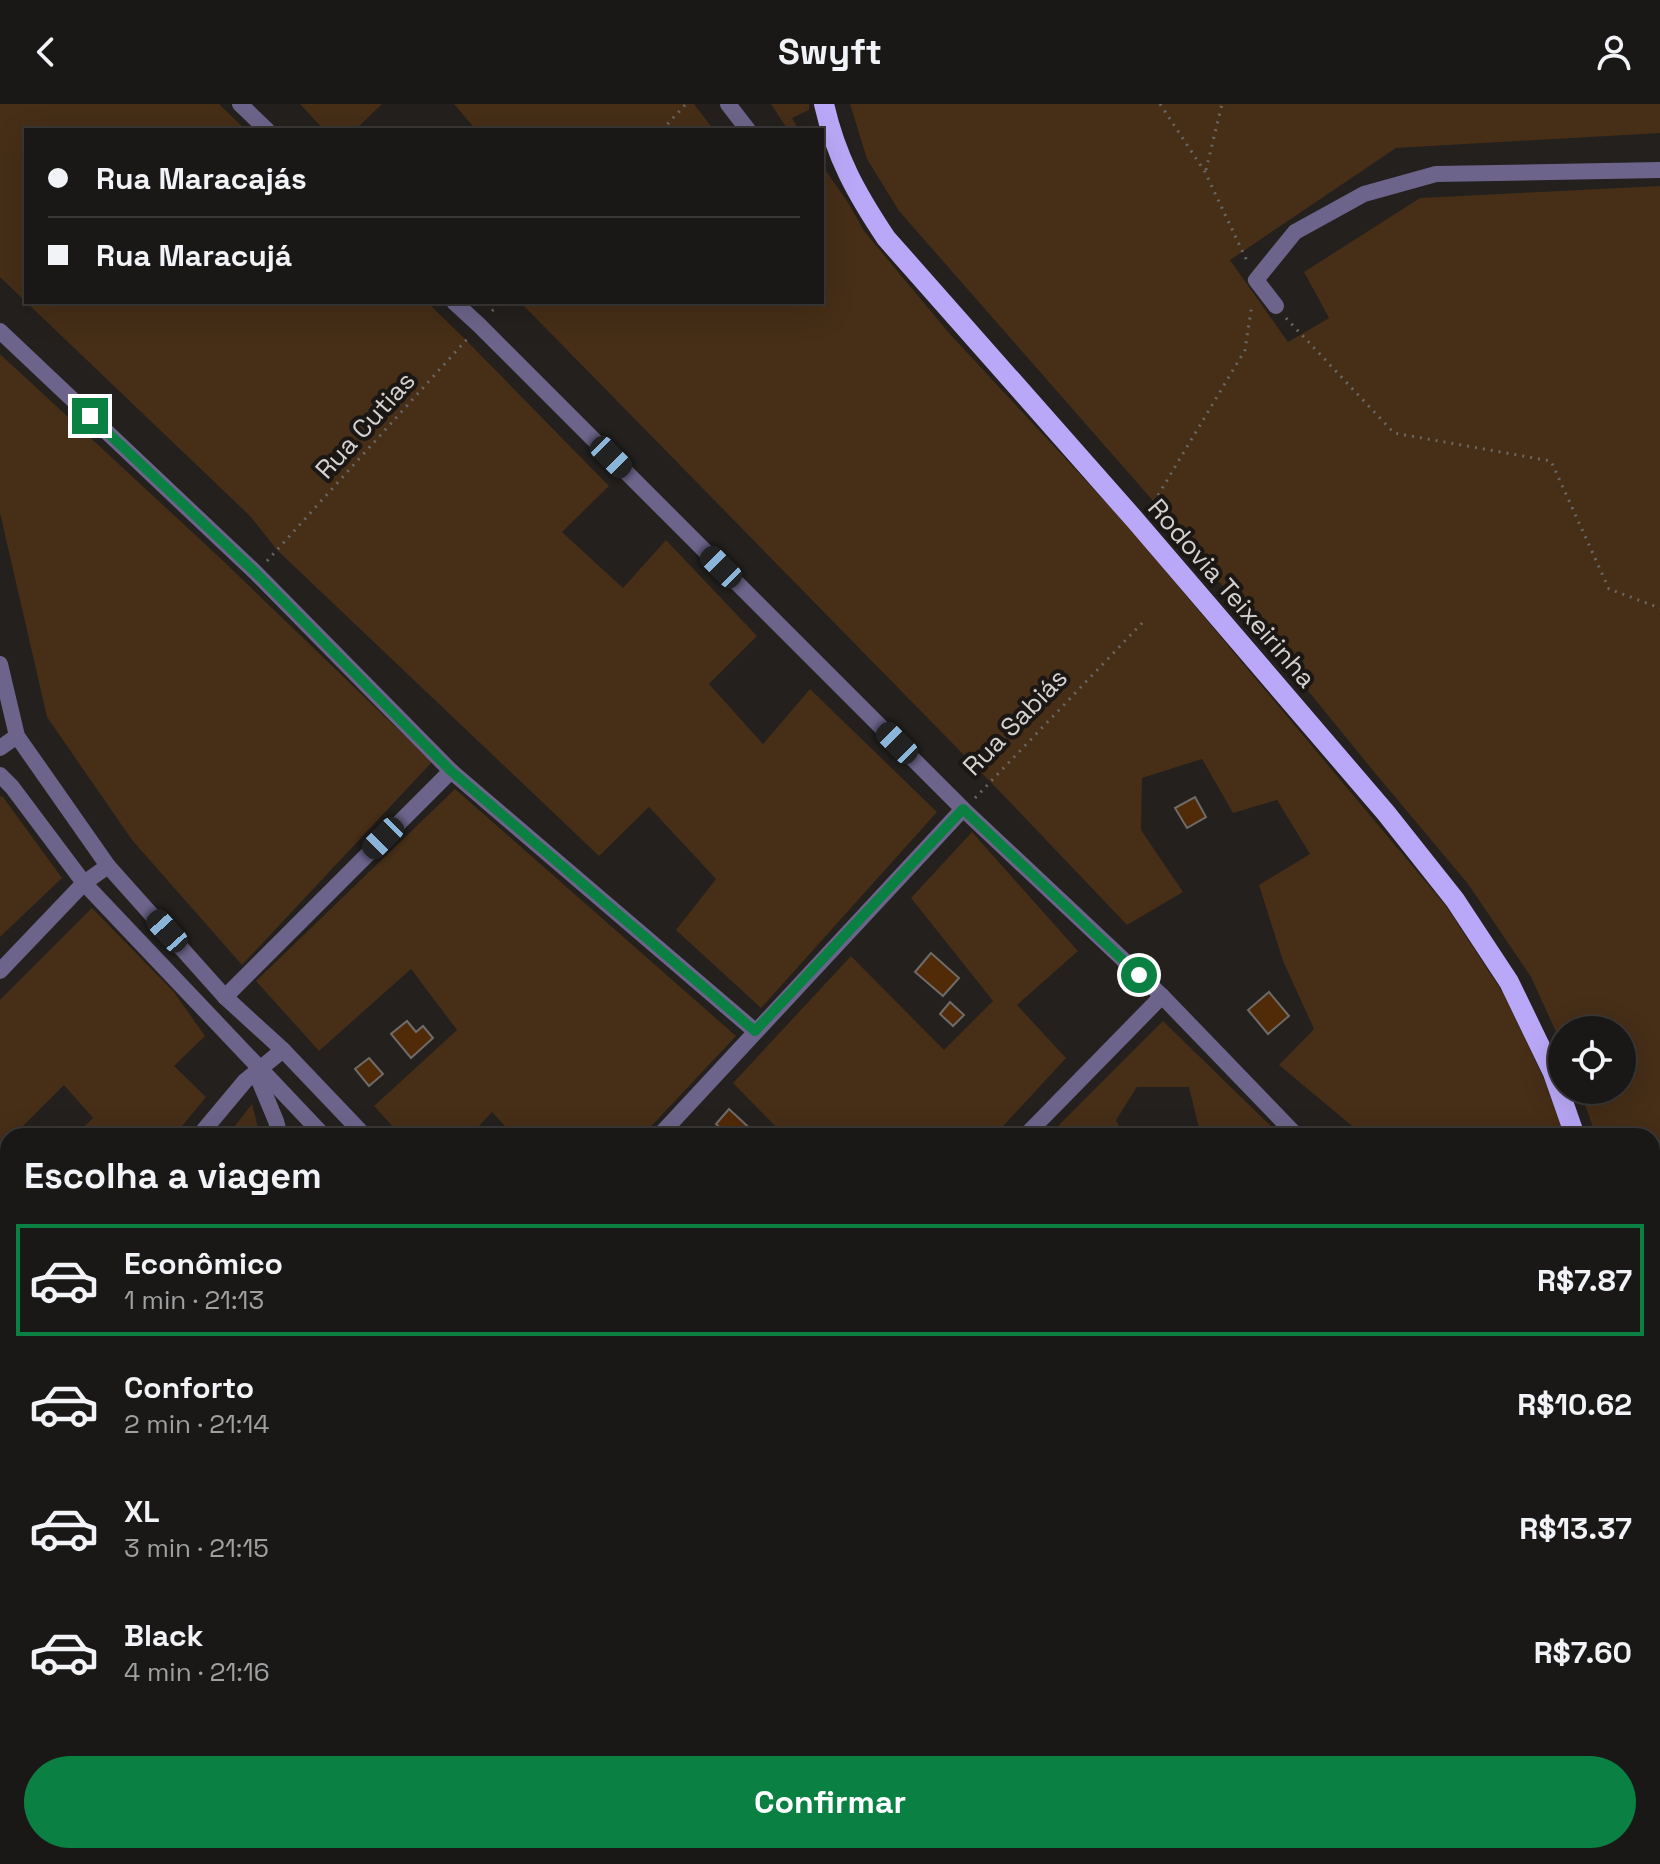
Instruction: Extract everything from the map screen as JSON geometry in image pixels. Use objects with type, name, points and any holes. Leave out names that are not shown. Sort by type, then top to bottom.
[{"type":"main road","name":"Rodovia Teixeirinha","points":[[824,104],[843,164],[860,199],[886,238],[1145,532],[1386,813],[1455,900],[1509,982],[1553,1073],[1572,1128]]},
{"type":"street","points":[[240,104],[265,128]]},
{"type":"street","points":[[728,104],[746,128]]},
{"type":"street","points":[[1276,306],[1256,280],[1295,232],[1364,194],[1436,174],[1660,170]]},
{"type":"street","points":[[456,304],[963,809],[1162,996],[1289,1128]]},
{"type":"street","points":[[0,331],[256,573],[451,771],[755,1031]]},
{"type":"street","points":[[0,664],[17,736],[108,866],[225,997],[283,1050],[357,1128]]},
{"type":"street","points":[[0,748],[17,736]]},
{"type":"street","points":[[225,997],[451,771]]},
{"type":"street","points":[[0,775],[84,883],[258,1071],[316,1128]]},
{"type":"street","name":"Rua Sabiás","points":[[666,1128],[963,809]]},
{"type":"street","points":[[0,971],[84,883],[108,866]]},
{"type":"street","points":[[1033,1128],[1162,996]]},
{"type":"street","points":[[206,1128],[245,1081],[283,1050]]},
{"type":"street","points":[[258,1071],[278,1128]]},
{"type":"path","points":[[664,128],[686,104]]},
{"type":"path","points":[[1154,502],[1245,350],[1256,280],[1205,172],[1160,104]]},
{"type":"path","points":[[1205,172],[1222,104]]},
{"type":"path","name":"Rua Cutias","points":[[256,573],[499,304]]},
{"type":"path","points":[[1276,306],[1394,433],[1551,461],[1609,589],[1660,608]]},
{"type":"path","name":"Rua Sabiás","points":[[963,809],[1144,621]]},
{"type":"shaded area","points":[[0,104],[219,104],[244,128],[24,128],[24,300],[0,277]]},
{"type":"shaded area","points":[[300,104],[382,104],[357,128],[322,128]]},
{"type":"shaded area","points":[[454,104],[694,104],[712,128],[474,128]]},
{"type":"shaded area","points":[[771,104],[809,104],[809,110],[792,118],[798,128],[787,128]]},
{"type":"shaded area","points":[[850,104],[1660,104],[1660,133],[1396,148],[1230,260],[1288,342],[1329,318],[1304,272],[1420,198],[1660,186],[1660,1128],[1593,1128],[1585,1104],[1636,1104],[1636,1016],[1549,1016],[1531,977],[1468,884],[1154,502],[899,211],[867,159]]},
{"type":"shaded area","points":[[824,168],[864,231],[949,333],[1127,525],[1446,906],[1503,993],[1545,1081],[1548,1104],[1553,1104],[1561,1128],[1354,1128],[1279,1065],[1314,1029],[1283,961],[1259,885],[1310,854],[1277,800],[1233,813],[1202,759],[1142,778],[1141,830],[1183,892],[1127,925],[523,305],[824,304]]},
{"type":"shaded area","points":[[28,304],[429,304],[609,486],[562,532],[623,588],[666,540],[757,636],[709,684],[763,744],[810,689],[937,812],[761,1008],[676,930],[716,879],[649,807],[599,856],[277,550],[250,516]]},
{"type":"shaded area","points":[[0,354],[218,556],[432,762],[242,965],[132,840],[47,717],[0,513]]},
{"type":"shaded area","points":[[455,789],[736,1036],[650,1128],[507,1128],[492,1112],[477,1128],[394,1128],[374,1106],[457,1030],[411,969],[319,1051],[256,981]]},
{"type":"shaded area","points":[[0,796],[62,878],[0,937]]},
{"type":"shaded area","points":[[972,832],[1078,951],[1017,1005],[1066,1058],[1001,1128],[777,1128],[733,1083],[851,956],[944,1050],[993,1001],[911,898]]},
{"type":"shaded area","points":[[92,908],[174,992],[205,1036],[174,1066],[206,1097],[181,1128],[82,1128],[93,1118],[64,1085],[21,1128],[0,1128],[0,1000]]},
{"type":"shaded area","points":[[1163,1021],[1273,1128],[1199,1128],[1189,1087],[1137,1087],[1116,1120],[1120,1128],[1056,1128]]},
{"type":"shaded area","points":[[252,1104],[258,1128],[233,1128]]},
{"type":"building","points":[[1195,797],[1206,817],[1187,828],[1175,808]]},
{"type":"building","points":[[931,953],[959,978],[943,996],[915,972]]},
{"type":"building","points":[[1269,992],[1289,1016],[1268,1034],[1248,1010]]},
{"type":"building","points":[[950,1002],[964,1015],[953,1026],[940,1014]]},
{"type":"building","points":[[407,1021],[416,1032],[423,1026],[433,1038],[411,1058],[391,1034]]},
{"type":"building","points":[[369,1058],[383,1074],[369,1086],[355,1069]]},
{"type":"building","points":[[729,1109],[749,1128],[720,1128],[716,1124]]},
{"type":"route","points":[[90,416],[256,573],[451,771],[755,1031],[963,809],[1139,975]]}]
